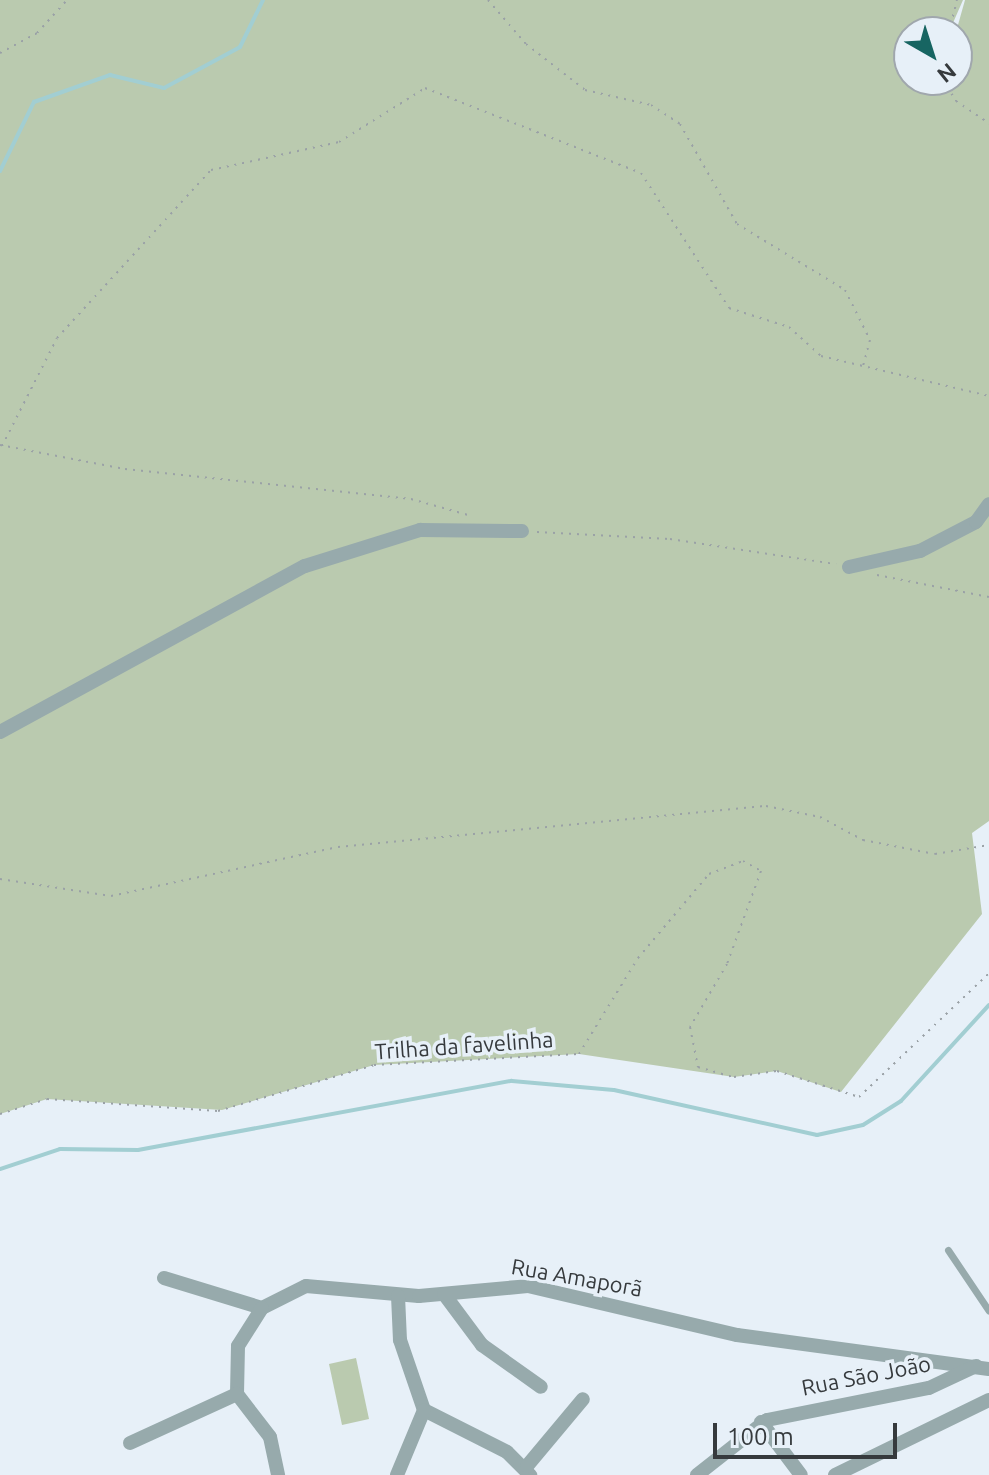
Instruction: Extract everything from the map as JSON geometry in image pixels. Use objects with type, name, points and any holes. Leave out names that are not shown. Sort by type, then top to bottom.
[{"type":"street","points":[[849,567],[920,551],[976,522],[989,504]]},
{"type":"street","points":[[0,732],[305,566],[420,530],[522,531]]},
{"type":"street","points":[[164,1278],[262,1308],[238,1346],[237,1394],[270,1437],[278,1475]]},
{"type":"street","name":"Rua Amaporã","points":[[262,1308],[306,1286],[398,1296],[528,1286],[802,1347],[983,1368]]},
{"type":"street","points":[[444,1294],[482,1345],[541,1387]]},
{"type":"street","points":[[398,1296],[400,1340],[424,1410],[528,1470],[583,1399]]},
{"type":"street","name":"Rua São João","points":[[697,1475],[761,1422],[929,1388],[983,1368]]},
{"type":"street","points":[[130,1443],[237,1394]]},
{"type":"street","points":[[835,1475],[989,1400]]},
{"type":"street","points":[[397,1475],[424,1410]]},
{"type":"street","points":[[761,1422],[801,1475]]},
{"type":"lane","points":[[948,1250],[989,1311]]},
{"type":"path","points":[[0,53],[37,33],[67,0]]},
{"type":"path","points":[[488,0],[526,44],[585,90],[651,105],[680,124],[737,224],[845,290],[870,340],[863,366]]},
{"type":"path","points":[[481,519],[411,499],[125,469],[1,446],[57,338],[211,170],[339,142],[425,88],[641,173],[729,308],[789,327],[821,356],[989,396]]},
{"type":"path","points":[[953,96],[989,123]]},
{"type":"path","points":[[522,531],[670,539],[849,567],[946,594],[989,597]]},
{"type":"path","points":[[0,879],[111,896],[338,847],[766,806],[820,817],[863,840],[935,854],[989,845]]},
{"type":"path","name":"Trilha da favelinha","points":[[0,1114],[47,1099],[218,1111],[374,1065],[579,1054],[638,958],[709,874],[743,861],[761,871],[727,964],[690,1027],[698,1067],[734,1077],[777,1071],[859,1097],[989,973]]},
{"type":"green space","points":[[0,0],[963,0],[956,16],[893,16],[893,96],[973,96],[973,16],[960,16],[965,0],[989,0],[989,821],[972,833],[982,914],[841,1092],[777,1071],[734,1077],[579,1054],[374,1065],[222,1110],[47,1099],[0,1114]]},
{"type":"green space","points":[[356,1358],[369,1419],[342,1425],[329,1364]]},
{"type":"waterway","points":[[0,171],[34,102],[110,75],[164,88],[240,47],[263,0]]},
{"type":"waterway","points":[[0,1169],[60,1149],[138,1150],[512,1081],[614,1090],[817,1135],[863,1125],[901,1101],[989,1005]]}]
